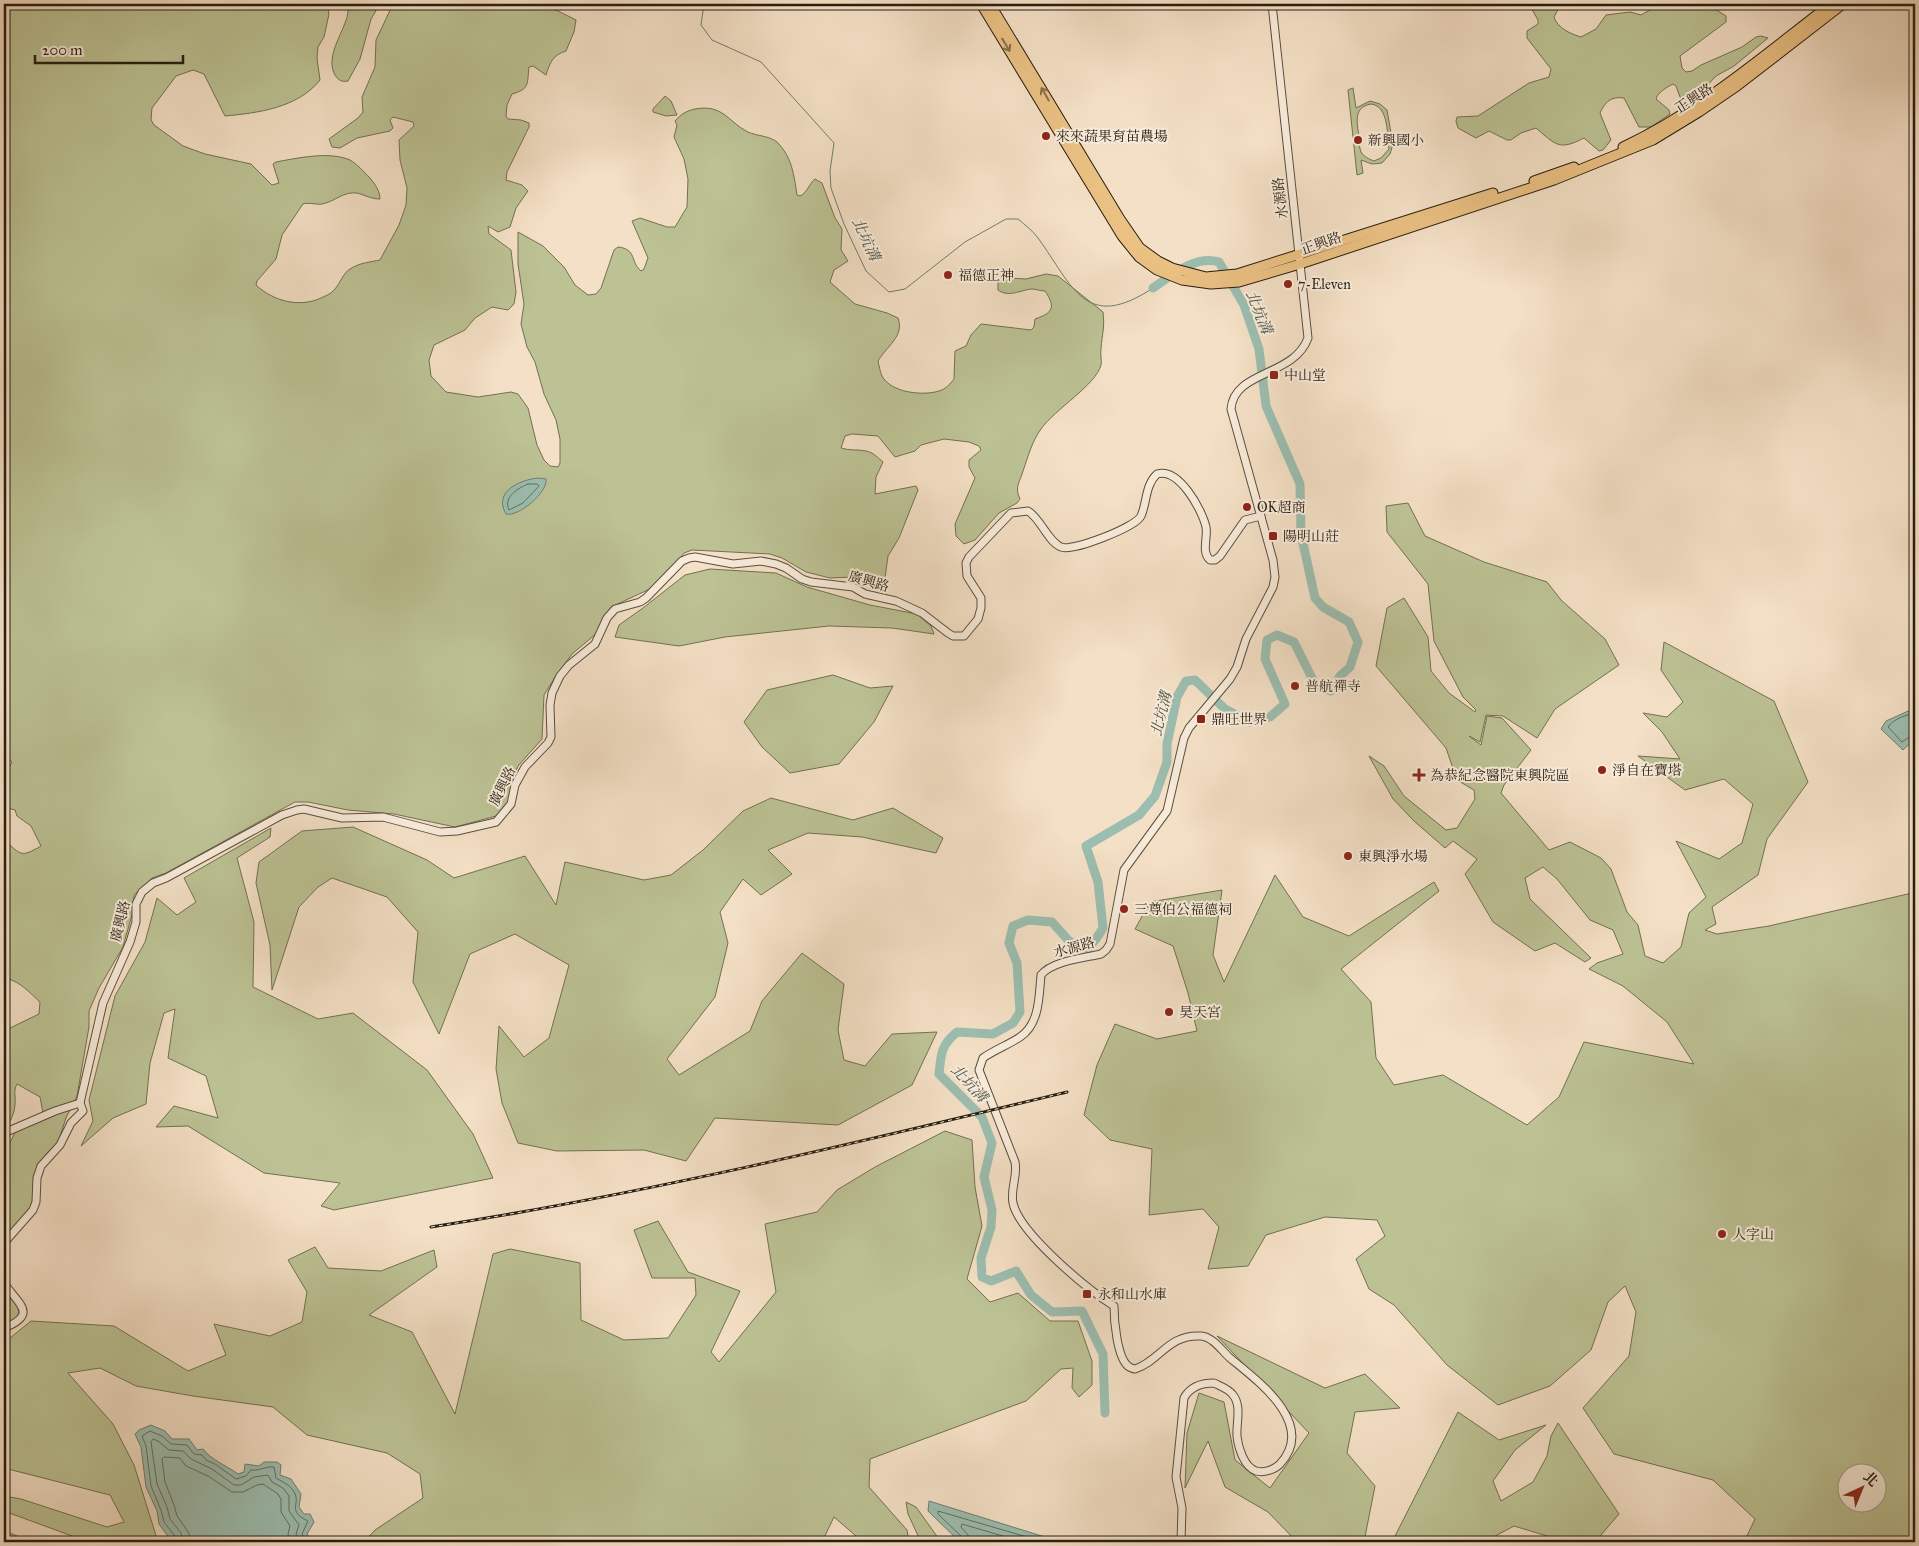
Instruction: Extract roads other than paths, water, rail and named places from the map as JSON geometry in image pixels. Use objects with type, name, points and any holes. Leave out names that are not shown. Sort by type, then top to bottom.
[{"type":"main road","name":"正興路","points":[[980,4],[1122,236],[1139,257],[1157,270],[1182,280],[1211,284],[1299,260],[1554,180],[1653,140],[1699,112],[1771,55]]},
{"type":"main road","name":"正興路","points":[[990,4],[1089,170],[1140,248],[1158,261],[1176,269],[1206,278],[1223,280]]},
{"type":"main road","points":[[1771,55],[1831,4]]},
{"type":"main road","points":[[1771,55],[1843,4]]},
{"type":"street","name":"水源路","points":[[1181,1542],[1182,1508],[1176,1469],[1186,1393],[1196,1386],[1214,1383],[1234,1396],[1238,1405],[1237,1436],[1244,1461],[1254,1470],[1264,1472],[1280,1465],[1293,1438],[1291,1424],[1274,1398],[1256,1380],[1212,1341],[1203,1336],[1178,1340],[1168,1344],[1142,1367],[1135,1369],[1128,1366],[1123,1359],[1116,1332],[1114,1306],[1094,1294],[1039,1242],[1016,1214],[1012,1195],[1017,1171],[1015,1162],[979,1070],[982,1058],[1022,1036],[1029,1029],[1035,1017],[1041,975],[1044,970],[1053,965],[1101,954],[1110,944],[1124,870],[1167,811],[1184,738],[1189,728],[1237,668],[1246,639],[1273,586],[1275,577],[1273,560],[1231,409],[1234,396],[1238,390],[1255,378],[1288,363],[1300,352],[1308,338],[1272,4]]},
{"type":"street","name":"廣興路","points":[[80,1103],[103,1003],[130,942],[136,922],[136,904],[142,892],[152,883],[166,878],[282,815],[297,810],[312,810],[342,818],[383,817],[440,832],[457,831],[496,822],[511,804],[516,785],[525,767],[548,743],[551,737],[550,705],[552,693],[560,676],[595,644],[607,618],[615,609],[640,602],[646,598],[682,561],[695,557],[733,564],[761,561],[776,564],[811,582],[853,587],[865,594],[896,601],[922,613],[948,633],[964,636],[974,625],[982,608],[980,598],[967,576],[966,563],[968,557],[1011,513],[1028,511],[1034,515],[1060,547],[1066,548],[1092,541],[1126,528],[1140,520],[1152,480],[1157,474],[1165,473],[1173,476],[1190,492],[1202,514],[1207,538],[1206,557],[1210,560],[1215,560],[1220,556],[1246,520],[1261,516]]},
{"type":"street","points":[[4,1133],[55,1111],[80,1103],[83,1111],[71,1122],[60,1145],[41,1166],[36,1202],[33,1210],[4,1243]]},
{"type":"street","points":[[4,1283],[24,1312],[23,1318],[17,1323],[4,1328]]},
{"type":"water","points":[[538,478],[546,479],[538,497],[518,512],[506,514],[503,506],[505,493],[516,484]]},
{"type":"water","points":[[1915,708],[1915,739],[1903,750],[1881,729],[1886,721]]},
{"type":"water","points":[[151,1425],[165,1431],[172,1439],[189,1439],[197,1450],[203,1449],[214,1459],[238,1474],[244,1472],[245,1464],[259,1466],[264,1462],[277,1462],[281,1465],[280,1475],[291,1479],[301,1494],[299,1507],[304,1514],[310,1514],[314,1522],[307,1534],[312,1542],[172,1542],[159,1524],[157,1511],[146,1487],[141,1447],[135,1434],[139,1430]]},
{"type":"water","points":[[929,1501],[1061,1542],[960,1542],[928,1511]]},
{"type":"water","points":[[10,1533],[27,1540],[40,1542],[4,1542],[4,1536]]},
{"type":"waterway","name":"北坑溝","points":[[704,4],[701,25],[712,40],[761,62],[834,143],[830,171],[831,188],[844,224],[866,271],[889,292],[905,289],[965,242],[1006,219],[1018,219],[1031,230],[1072,287],[1083,298],[1096,305],[1111,306],[1130,301],[1153,288]]},
{"type":"waterway","name":"北坑溝","points":[[1105,1413],[1103,1354],[1082,1311],[1052,1312],[1031,1295],[1016,1271],[991,1281],[982,1277],[981,1258],[991,1227],[992,1210],[984,1177],[992,1143],[982,1117],[939,1074],[943,1050],[948,1041],[957,1032],[993,1034],[1013,1023],[1020,1012],[1017,963],[1009,943],[1013,926],[1028,920],[1052,922],[1069,941],[1087,950],[1096,939],[1103,928],[1098,882],[1086,846],[1139,815],[1155,796],[1167,762],[1167,744],[1177,697],[1186,681],[1195,680],[1225,709],[1250,722],[1270,717],[1285,704],[1265,659],[1267,640],[1277,635],[1294,642],[1316,686],[1331,691],[1340,676],[1350,667],[1358,642],[1349,622],[1323,607],[1315,598],[1301,534],[1300,484],[1266,406],[1259,349],[1244,305],[1219,262],[1201,261],[1193,264],[1176,272],[1153,288]]},
{"type":"railway","points":[[431,1227],[511,1214],[671,1183],[1067,1092]]},
{"type":"place","name":"來來蔬果育苗農場","points":[[1046,136]]},
{"type":"place","name":"新興國小","points":[[1358,140]]},
{"type":"place","name":"福德正神","points":[[948,275]]},
{"type":"place","name":"7-Eleven","points":[[1288,284]]},
{"type":"place","name":"中山堂","points":[[1274,375]]},
{"type":"place","name":"OK超商","points":[[1247,507]]},
{"type":"place","name":"陽明山莊","points":[[1273,536]]},
{"type":"place","name":"普航禪寺","points":[[1295,686]]},
{"type":"place","name":"鼎旺世界","points":[[1201,719]]},
{"type":"place","name":"淨自在寶塔","points":[[1602,770]]},
{"type":"place","name":"為恭紀念醫院東興院區","points":[[1419,775]]},
{"type":"place","name":"東興淨水場","points":[[1348,856]]},
{"type":"place","name":"三尊伯公福德祠","points":[[1124,909]]},
{"type":"place","name":"昊天宮","points":[[1169,1012]]},
{"type":"place","name":"人字山","points":[[1722,1234]]},
{"type":"place","name":"永和山水庫","points":[[1087,1294]]}]
